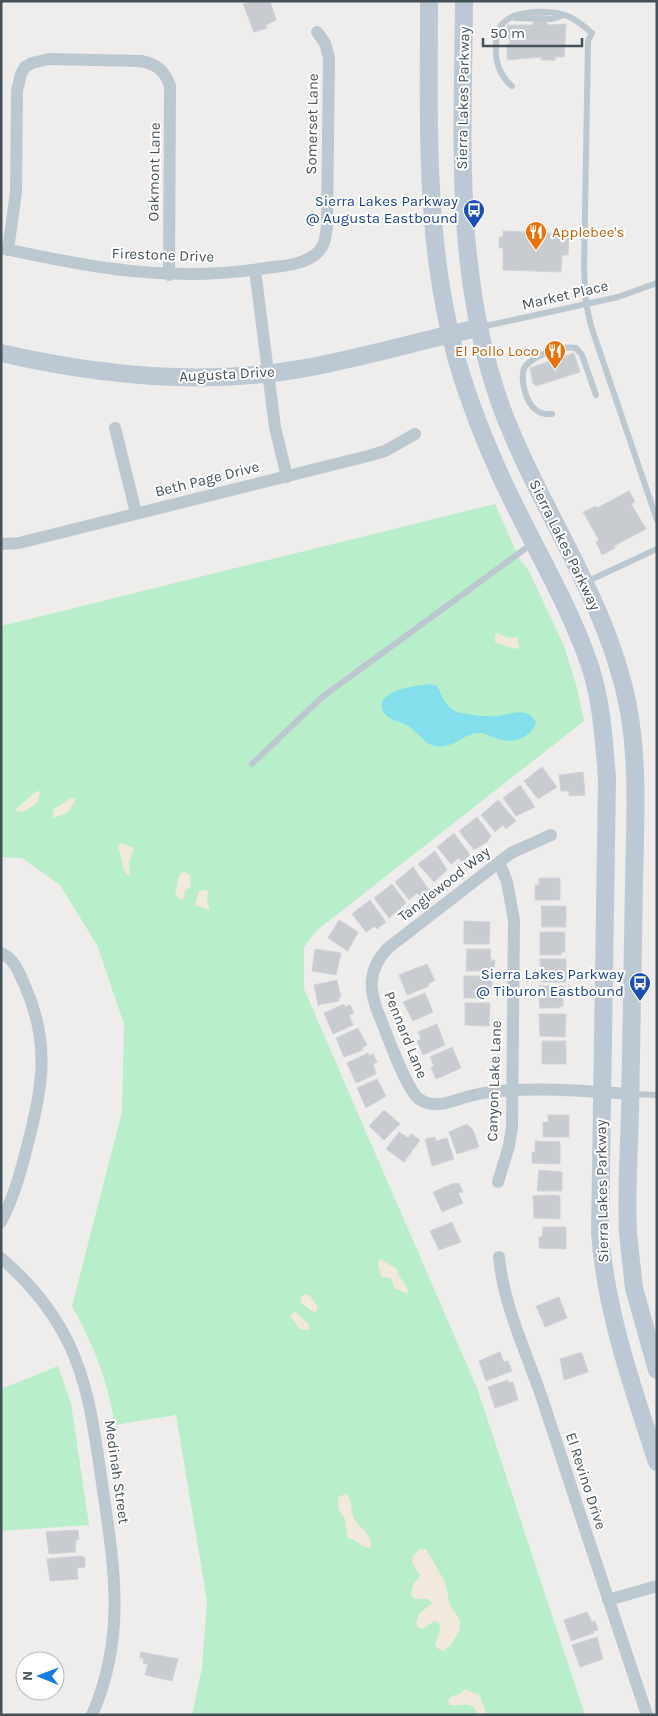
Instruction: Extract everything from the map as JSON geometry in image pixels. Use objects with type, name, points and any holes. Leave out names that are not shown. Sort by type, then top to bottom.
[{"type":"street","name":"Sierra Lakes Parkway","points":[[430,1],[429,139],[432,214],[440,284],[450,334],[462,379],[484,438],[534,543],[570,612],[591,668],[603,724],[607,779],[600,1233],[603,1270],[610,1307],[627,1369],[657,1462]]},
{"type":"street","name":"Sierra Lakes Parkway","points":[[464,1],[462,174],[464,234],[478,328],[487,363],[514,438],[585,582],[613,650],[629,716],[635,798],[628,1233],[634,1288],[657,1370]]},
{"type":"street","name":"Somerset Lane","points":[[317,32],[325,44],[329,58],[326,225],[321,249]]},
{"type":"street","name":"Oakmont Lane","points":[[5,249],[16,192],[17,91],[18,82],[25,67],[32,62],[49,59],[150,62],[163,71],[168,78],[171,94],[169,275]]},
{"type":"street","name":"Firestone Drive","points":[[5,249],[94,268],[169,275],[255,270],[301,262],[321,249]]},
{"type":"street","points":[[255,270],[275,427],[286,477]]},
{"type":"street","name":"Augusta Drive","points":[[1,353],[76,368],[136,376],[213,377],[268,374],[305,368],[478,328]]},
{"type":"street","points":[[115,428],[136,513]]},
{"type":"street","name":"Beth Page Drive","points":[[1,544],[19,543],[385,451],[415,434]]},
{"type":"street","name":"Tanglewood Way","points":[[371,974],[381,955],[388,948],[498,862],[524,846],[551,835]]},
{"type":"street","name":"Canyon Lake Lane","points":[[498,862],[507,882],[514,920],[513,1091],[509,1146],[498,1182]]},
{"type":"street","points":[[1,953],[16,965],[31,1000],[39,1029],[43,1059],[39,1102],[18,1182],[1,1222]]},
{"type":"street","name":"Pennard Lane","points":[[371,974],[370,985],[374,1005],[412,1091],[424,1102],[440,1104],[477,1094],[513,1091]]},
{"type":"street","points":[[513,1091],[630,1094]]},
{"type":"street","name":"El Revino Drive","points":[[499,1257],[501,1277],[512,1319],[538,1386],[647,1715]]},
{"type":"street","name":"Medinah Street","points":[[1,1258],[29,1285],[63,1332],[78,1364],[90,1404],[116,1592],[112,1652],[107,1673],[92,1715]]},
{"type":"street","points":[[608,1600],[657,1586]]},
{"type":"lane","points":[[512,86],[498,66],[496,38],[502,24],[515,18],[552,20],[564,15],[576,20],[592,33],[588,41],[584,269],[586,302],[595,339],[657,520]]},
{"type":"lane","name":"Market Place","points":[[478,328],[618,296],[657,284]]},
{"type":"lane","points":[[552,414],[536,410],[527,396],[522,373],[527,364],[534,359],[567,347],[576,348],[582,355],[596,395]]},
{"type":"lane","points":[[252,764],[321,698],[534,543]]},
{"type":"lane","points":[[585,582],[657,549]]},
{"type":"lane","points":[[630,1094],[657,1095]]},
{"type":"green space","points":[[495,504],[520,560],[528,569],[564,646],[576,684],[584,721],[316,931],[304,947],[304,989],[477,1388],[585,1715],[192,1715],[202,1668],[207,1601],[176,1415],[115,1425],[108,1392],[99,1364],[72,1306],[122,1112],[124,1024],[97,945],[60,885],[22,858],[1,857],[1,626]]},
{"type":"green space","points":[[58,1366],[71,1403],[89,1525],[1,1531],[1,1389]]},
{"type":"sand","points":[[498,633],[508,638],[517,637],[519,648],[515,649],[495,642],[495,634]]},
{"type":"sand","points":[[38,790],[40,793],[37,803],[23,812],[17,811],[16,809]]},
{"type":"sand","points":[[71,798],[75,799],[75,802],[67,813],[53,818],[54,809]]},
{"type":"sand","points":[[120,843],[134,848],[129,863],[130,873],[128,876],[125,873],[118,848]]},
{"type":"sand","points":[[185,872],[190,875],[191,886],[185,891],[184,898],[181,900],[175,894],[179,875]]},
{"type":"sand","points":[[199,891],[208,891],[207,900],[210,910],[195,905]]},
{"type":"sand","points":[[380,1259],[397,1269],[408,1290],[408,1294],[394,1288],[391,1278],[381,1277],[378,1263]]},
{"type":"sand","points":[[306,1294],[310,1296],[318,1307],[315,1313],[301,1303],[301,1297]]},
{"type":"sand","points":[[295,1312],[309,1324],[309,1330],[300,1329],[290,1316]]},
{"type":"sand","points":[[346,1494],[350,1499],[355,1520],[367,1533],[371,1541],[369,1548],[347,1538],[345,1519],[338,1509],[338,1497]]},
{"type":"sand","points":[[419,1549],[426,1549],[445,1582],[450,1605],[460,1620],[459,1632],[450,1646],[443,1651],[437,1648],[435,1644],[440,1630],[439,1623],[434,1621],[423,1629],[418,1628],[416,1622],[419,1614],[432,1603],[428,1599],[415,1599],[411,1595],[413,1584],[420,1576],[412,1562],[413,1556]]},
{"type":"sand","points":[[465,1689],[480,1696],[487,1715],[478,1715],[476,1710],[470,1705],[450,1705],[448,1701],[452,1696],[459,1694]]},
{"type":"water","points":[[430,684],[437,686],[447,704],[455,711],[470,715],[489,716],[519,712],[528,714],[536,722],[527,735],[519,739],[508,741],[487,734],[475,733],[448,746],[431,745],[408,726],[387,716],[382,706],[384,700],[389,695],[397,691]]},
{"type":"building","points":[[252,1],[270,1],[276,20],[266,25],[267,28],[254,32],[243,4]]},
{"type":"building","points":[[533,15],[547,15],[547,25],[566,24],[564,57],[555,57],[555,60],[541,60],[541,57],[507,60],[507,44],[510,44],[507,25],[533,25]]},
{"type":"building","name":"Applebee's","points":[[503,231],[569,234],[568,255],[562,255],[561,272],[503,270],[503,248],[499,248],[499,237],[503,237]]},
{"type":"building","name":"El Pollo Loco","points":[[574,353],[580,372],[536,386],[533,383],[530,368]]},
{"type":"building","points":[[629,491],[635,502],[631,504],[646,529],[614,546],[615,548],[602,555],[596,542],[599,540],[583,512],[596,506],[597,508]]},
{"type":"building","points":[[542,767],[557,787],[538,799],[524,781]]},
{"type":"building","points":[[583,772],[585,795],[569,796],[569,791],[561,791],[559,775]]},
{"type":"building","points":[[520,785],[535,807],[516,816],[503,798]]},
{"type":"building","points":[[498,800],[516,821],[506,829],[503,825],[495,832],[481,815]]},
{"type":"building","points":[[477,817],[491,836],[487,842],[474,850],[459,831]]},
{"type":"building","points":[[454,833],[470,855],[462,862],[459,858],[451,864],[437,847]]},
{"type":"building","points":[[435,851],[447,870],[434,882],[418,864]]},
{"type":"building","points":[[413,867],[429,890],[420,896],[417,893],[409,900],[395,882]]},
{"type":"building","points":[[539,878],[560,878],[560,900],[535,900],[535,885],[539,885]]},
{"type":"building","points":[[392,884],[406,903],[389,918],[374,898]]},
{"type":"building","points":[[370,900],[386,922],[377,929],[375,926],[366,932],[352,914]]},
{"type":"building","points":[[541,906],[566,906],[566,927],[542,927]]},
{"type":"building","points":[[339,920],[358,932],[348,951],[328,938]]},
{"type":"building","points":[[464,921],[490,922],[489,944],[464,944]]},
{"type":"building","points":[[540,932],[565,932],[565,952],[561,952],[561,955],[540,955]]},
{"type":"building","points":[[315,949],[341,953],[336,975],[312,971]]},
{"type":"building","points":[[467,949],[490,949],[491,960],[495,960],[494,969],[489,969],[488,971],[466,971]]},
{"type":"building","points":[[540,959],[566,959],[566,982],[541,982]]},
{"type":"building","points":[[427,964],[435,980],[428,984],[429,986],[407,995],[399,975]]},
{"type":"building","points":[[464,976],[492,976],[492,988],[488,988],[488,998],[464,998]]},
{"type":"building","points":[[337,980],[341,997],[338,998],[339,1001],[318,1005],[314,985]]},
{"type":"building","points":[[538,986],[563,986],[563,1006],[560,1006],[560,1008],[540,1008]]},
{"type":"building","points":[[425,993],[433,1012],[413,1021],[403,1002]]},
{"type":"building","points":[[465,1003],[490,1003],[489,1026],[465,1025]]},
{"type":"building","points":[[344,1004],[345,1007],[350,1005],[354,1013],[349,1015],[353,1025],[333,1034],[324,1013]]},
{"type":"building","points":[[539,1014],[566,1014],[565,1037],[540,1036]]},
{"type":"building","points":[[437,1024],[445,1045],[423,1055],[417,1041],[421,1039],[418,1032]]},
{"type":"building","points":[[358,1028],[367,1045],[362,1048],[363,1050],[344,1057],[336,1038]]},
{"type":"building","points":[[542,1041],[566,1041],[566,1064],[542,1064]]},
{"type":"building","points":[[452,1047],[461,1068],[436,1079],[431,1068],[434,1066],[430,1057]]},
{"type":"building","points":[[368,1053],[369,1056],[373,1054],[377,1062],[373,1064],[376,1074],[356,1083],[347,1063]]},
{"type":"building","points":[[377,1079],[386,1096],[366,1108],[357,1088]]},
{"type":"building","points":[[384,1110],[400,1124],[384,1140],[369,1126]]},
{"type":"building","points":[[548,1115],[569,1115],[569,1137],[543,1137],[543,1122],[548,1122]]},
{"type":"building","points":[[467,1124],[473,1130],[479,1147],[457,1154],[449,1132]]},
{"type":"building","points":[[399,1132],[408,1138],[411,1134],[420,1140],[404,1162],[386,1149]]},
{"type":"building","points":[[435,1137],[436,1141],[447,1138],[454,1159],[432,1166],[425,1139]]},
{"type":"building","points":[[535,1141],[560,1142],[560,1164],[532,1163]]},
{"type":"building","points":[[539,1170],[562,1172],[562,1191],[537,1191]]},
{"type":"building","points":[[454,1183],[459,1183],[463,1192],[458,1193],[463,1203],[442,1212],[433,1192]]},
{"type":"building","points":[[533,1196],[560,1196],[560,1219],[534,1218]]},
{"type":"building","points":[[452,1222],[461,1242],[439,1250],[430,1231]]},
{"type":"building","points":[[543,1227],[566,1227],[566,1249],[539,1248],[539,1237],[542,1237]]},
{"type":"building","points":[[559,1297],[567,1318],[545,1327],[536,1306]]},
{"type":"building","points":[[500,1352],[504,1362],[508,1361],[512,1371],[486,1381],[479,1361]]},
{"type":"building","points":[[582,1353],[588,1372],[564,1380],[560,1359]]},
{"type":"building","points":[[508,1380],[509,1383],[513,1382],[518,1400],[495,1408],[488,1387]]},
{"type":"building","points":[[78,1530],[79,1540],[76,1540],[75,1552],[49,1554],[46,1532]]},
{"type":"building","points":[[81,1556],[85,1558],[85,1567],[77,1568],[78,1579],[50,1581],[47,1559]]},
{"type":"building","points":[[587,1612],[592,1622],[595,1621],[598,1630],[571,1641],[564,1620]]},
{"type":"building","points":[[597,1637],[603,1659],[580,1667],[572,1645]]},
{"type":"building","points":[[141,1652],[178,1659],[172,1681],[145,1675],[148,1664],[143,1663],[144,1658],[140,1658]]},
{"type":"place","name":"Sierra Lakes Parkway @ Augusta Eastbound","points":[[474,229]]},
{"type":"place","name":"Applebee's","points":[[536,251]]},
{"type":"place","name":"El Pollo Loco","points":[[555,370]]},
{"type":"place","name":"Sierra Lakes Parkway @ Tiburon Eastbound","points":[[640,1002]]}]
